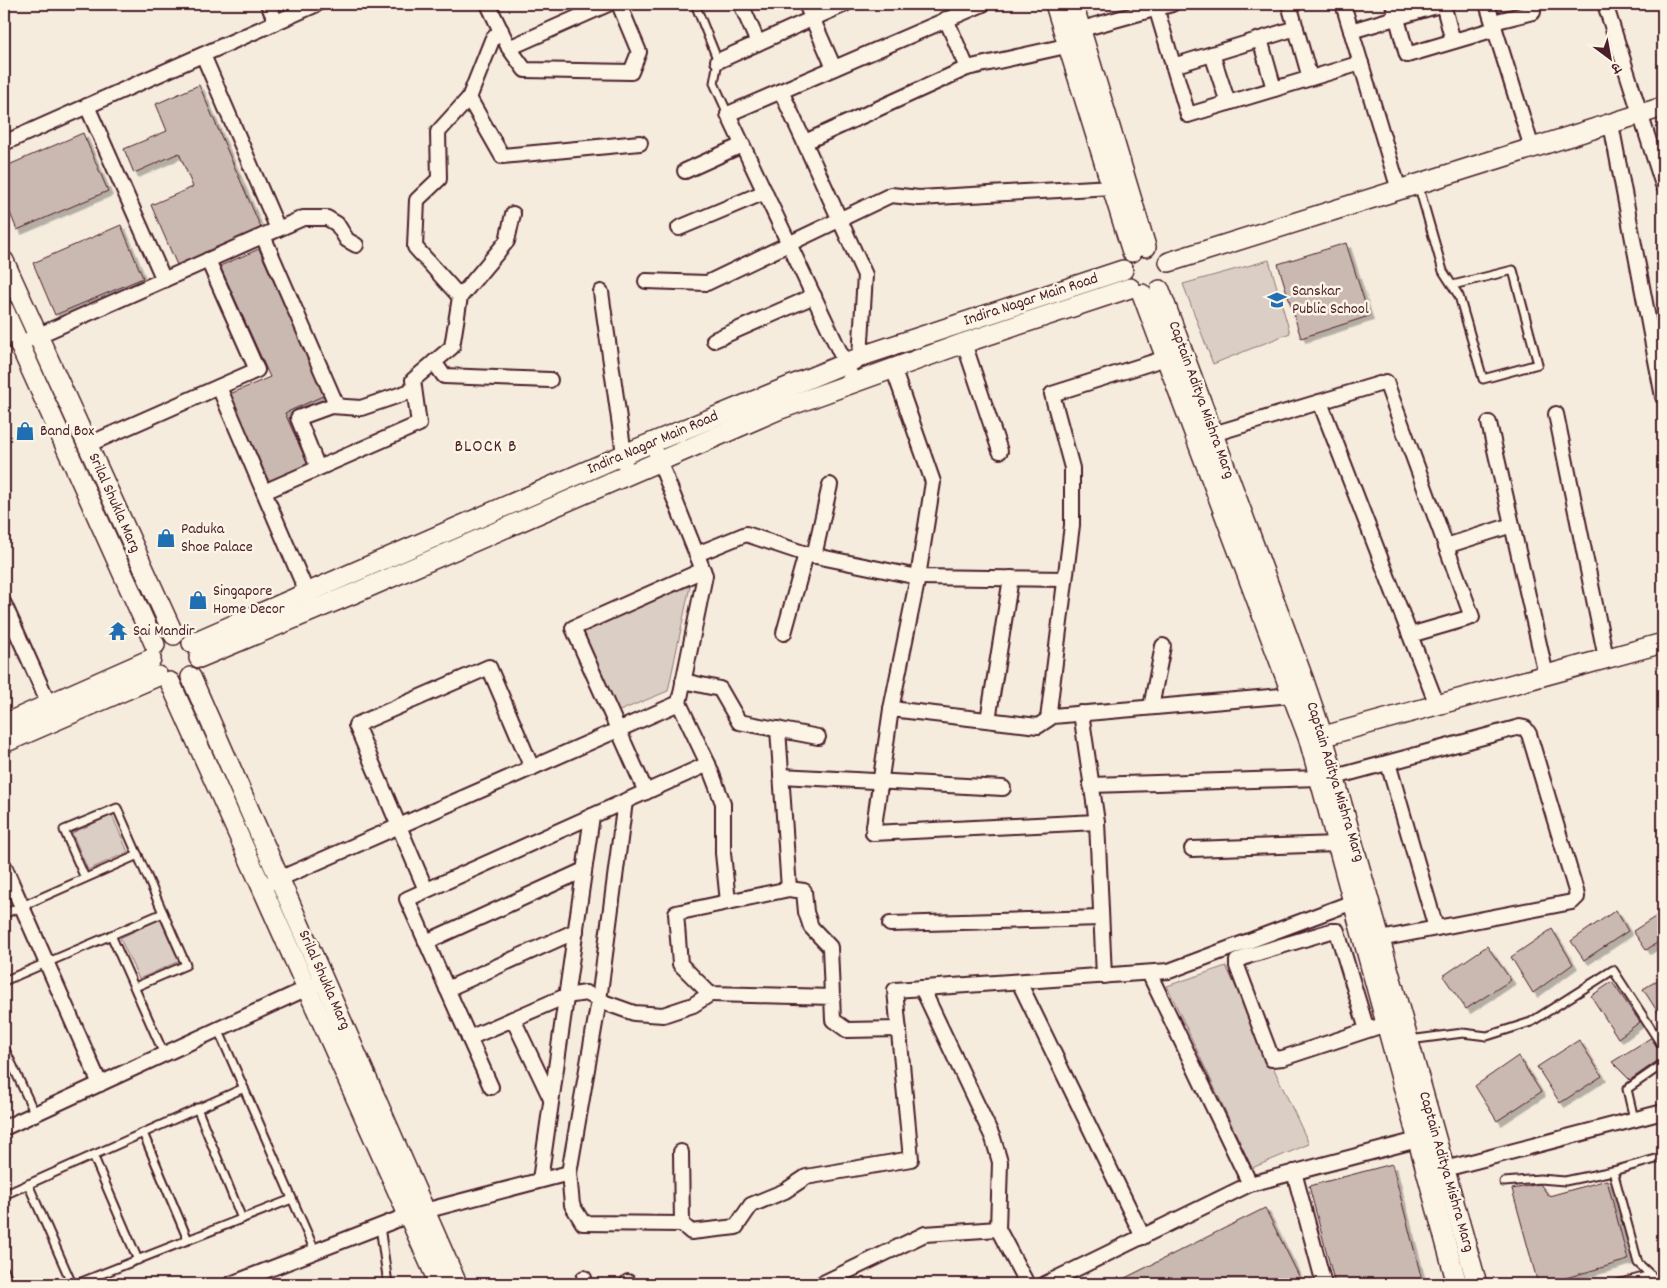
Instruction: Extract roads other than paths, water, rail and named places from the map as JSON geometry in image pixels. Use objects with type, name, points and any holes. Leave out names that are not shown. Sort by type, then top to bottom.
[{"type":"street","points":[[268,4],[276,22]]},
{"type":"street","points":[[4,143],[317,4]]},
{"type":"street","points":[[488,4],[510,48],[524,70],[631,72],[639,52],[619,4]]},
{"type":"street","points":[[510,48],[608,4]]},
{"type":"street","points":[[741,4],[758,43]]},
{"type":"street","points":[[806,4],[834,68]]},
{"type":"street","points":[[718,61],[846,4]]},
{"type":"street","points":[[853,360],[814,296],[728,114],[983,4]]},
{"type":"street","points":[[1055,4],[1074,38],[1139,249]]},
{"type":"street","points":[[1073,4],[1074,38],[1112,187],[1139,249]]},
{"type":"street","points":[[805,142],[967,68],[1074,38],[1156,6],[1172,4]]},
{"type":"street","points":[[1289,4],[1310,78]]},
{"type":"street","points":[[1343,4],[1399,190]]},
{"type":"street","points":[[1393,4],[1407,54],[1453,41],[1533,12]]},
{"type":"street","points":[[1351,31],[1443,4],[1453,41]]},
{"type":"street","points":[[1487,4],[1532,148]]},
{"type":"street","points":[[1606,4],[1663,185]]},
{"type":"street","points":[[1156,6],[1188,115],[1361,63]]},
{"type":"street","points":[[946,20],[967,68]]},
{"type":"street","points":[[1174,66],[1296,28]]},
{"type":"street","points":[[460,297],[415,247],[417,200],[439,179],[438,132],[469,98],[492,40],[501,30]]},
{"type":"street","points":[[1260,39],[1274,89]]},
{"type":"street","points":[[1212,54],[1228,103]]},
{"type":"street","points":[[203,55],[278,229]]},
{"type":"street","points":[[781,91],[865,275],[853,360],[854,382]]},
{"type":"street","points":[[469,98],[502,156],[640,143]]},
{"type":"street","points":[[87,106],[164,280]]},
{"type":"street","points":[[1170,262],[1663,107]]},
{"type":"street","points":[[1611,124],[1663,397]]},
{"type":"street","points":[[685,171],[742,145]]},
{"type":"street","points":[[646,280],[707,283],[891,195],[919,198],[1112,187]]},
{"type":"street","points":[[678,228],[764,192]]},
{"type":"street","points":[[264,492],[419,424],[413,380],[452,347],[460,297],[507,240],[513,214]]},
{"type":"street","points":[[19,344],[303,218],[327,218],[337,224],[346,240],[356,246]]},
{"type":"street","points":[[263,236],[337,406]]},
{"type":"street","points":[[1157,248],[1170,262],[1169,280],[1156,293],[1136,291],[1126,281],[1123,270],[1125,262],[1139,249],[1157,248]]},
{"type":"street","points":[[87,445],[257,370],[208,260]]},
{"type":"street","name":"Srilal Shukla Marg","points":[[4,261],[174,635]]},
{"type":"street","name":"Indira Nagar Main Road","points":[[196,650],[307,593],[624,454],[853,360],[1123,270]]},
{"type":"street","name":"Captain Aditya Mishra Marg","points":[[1160,290],[1303,678],[1316,739],[1327,778],[1380,939],[1409,1040],[1427,1138]]},
{"type":"street","name":"Indira Nagar Main Road","points":[[196,650],[314,610],[778,410],[964,343],[1136,291]]},
{"type":"street","name":"Captain Aditya Mishra Marg","points":[[1136,291],[1166,358],[1292,696],[1316,739]]},
{"type":"street","points":[[601,292],[626,476]]},
{"type":"street","points":[[714,340],[814,296]]},
{"type":"street","name":"Srilal Shukla Marg","points":[[4,310],[153,652]]},
{"type":"street","points":[[964,343],[1000,451]]},
{"type":"street","points":[[1048,719],[1072,525],[1072,468],[1052,394],[1166,358]]},
{"type":"street","points":[[434,362],[444,376],[550,380]]},
{"type":"street","points":[[893,368],[933,482],[918,577],[891,709],[873,833],[1097,822]]},
{"type":"street","points":[[1213,434],[1386,382],[1472,616],[1410,635]]},
{"type":"street","points":[[219,387],[314,610]]},
{"type":"street","points":[[318,468],[298,418],[331,406],[361,408],[414,390]]},
{"type":"street","points":[[1320,402],[1437,705]]},
{"type":"street","points":[[1556,414],[1606,658]]},
{"type":"street","points":[[1489,423],[1546,675]]},
{"type":"street","points":[[652,443],[705,576],[679,703],[708,764],[723,803],[723,854],[728,902]]},
{"type":"street","points":[[784,633],[810,555],[830,485]]},
{"type":"street","points":[[1446,546],[1512,525]]},
{"type":"street","points":[[697,554],[746,534],[810,555],[918,577],[1065,579]]},
{"type":"street","points":[[646,792],[573,628],[703,570]]},
{"type":"street","points":[[988,720],[1011,578]]},
{"type":"street","points":[[4,604],[49,704]]},
{"type":"street","points":[[4,724],[49,704],[153,652],[163,638],[174,635],[184,637],[196,650],[197,669],[184,681],[164,679],[4,743]]},
{"type":"street","points":[[1316,739],[1663,643]]},
{"type":"street","points":[[1151,707],[1163,646]]},
{"type":"street","points":[[153,652],[153,670],[164,679]]},
{"type":"street","points":[[426,890],[356,725],[489,667],[532,768]]},
{"type":"street","name":"Srilal Shukla Marg","points":[[191,676],[279,879],[315,984],[417,1213],[457,1284]]},
{"type":"street","name":"Srilal Shukla Marg","points":[[164,679],[261,887],[315,984]]},
{"type":"street","points":[[683,681],[720,689],[739,722],[818,737]]},
{"type":"street","points":[[891,709],[1038,726],[1053,716],[1292,696]]},
{"type":"street","points":[[261,887],[679,703]]},
{"type":"street","points":[[1081,713],[1097,822],[1104,976]]},
{"type":"street","points":[[1091,785],[1327,778],[1520,727],[1525,728],[1529,734],[1577,897],[1572,902],[1380,939]]},
{"type":"street","points":[[778,729],[789,889]]},
{"type":"street","points":[[1388,763],[1436,928]]},
{"type":"street","points":[[491,1088],[407,899],[708,764]]},
{"type":"street","points":[[781,776],[1004,788]]},
{"type":"street","name":"Captain Aditya Mishra Marg","points":[[1327,778],[1337,844],[1386,1024],[1427,1138],[1436,1171],[1458,1284]]},
{"type":"street","points":[[625,801],[599,1000],[569,1173],[572,1205],[583,1223],[682,1224],[691,1232],[736,1227],[751,1205],[785,1191],[806,1177],[911,1159],[895,990],[1169,971],[1353,902]]},
{"type":"street","points":[[540,1180],[592,816]]},
{"type":"street","points":[[1192,849],[1337,844]]},
{"type":"street","points":[[4,866],[100,1084]]},
{"type":"street","points":[[426,942],[584,870]]},
{"type":"street","points":[[710,994],[680,964],[676,913],[789,889],[804,891],[806,912],[811,927],[830,947],[833,1020],[846,1030],[899,1030]]},
{"type":"street","points":[[890,924],[1101,918]]},
{"type":"street","points":[[447,989],[576,931]]},
{"type":"street","points":[[1367,1030],[1337,931],[1248,956],[1237,961],[1237,966],[1272,1059],[1283,1058],[1386,1024]]},
{"type":"street","points":[[1149,972],[1250,1184]]},
{"type":"street","points":[[1019,982],[1142,1237]]},
{"type":"street","points":[[4,1128],[315,984]]},
{"type":"street","points":[[922,988],[993,1138],[1000,1162],[998,1229],[1027,1284]]},
{"type":"street","points":[[469,1038],[566,996],[586,993],[634,1013],[663,1015],[693,1005],[710,994],[833,997]]},
{"type":"street","points":[[513,1019],[551,1099]]},
{"type":"street","points":[[1436,1171],[1663,1112]]},
{"type":"street","points":[[1045,1284],[1250,1184],[1427,1138]]},
{"type":"street","points":[[681,1152],[682,1224]]},
{"type":"street","name":"Captain Aditya Mishra Marg","points":[[1436,1171],[1477,1284]]},
{"type":"street","points":[[1294,1172],[1324,1284]]},
{"type":"street","points":[[231,1284],[417,1213],[569,1173]]},
{"type":"street","name":"Srilal Shukla Marg","points":[[417,1213],[439,1284]]},
{"type":"street","points":[[821,1284],[925,1234],[998,1229]]},
{"type":"lane","points":[[695,4],[718,61],[714,83],[728,114]]},
{"type":"lane","points":[[1418,184],[1443,271],[1459,296],[1483,379],[1538,364],[1513,270],[1453,285]]},
{"type":"lane","points":[[85,878],[64,830],[117,808],[186,965],[134,987]]},
{"type":"lane","points":[[4,914],[138,855]]},
{"type":"lane","points":[[4,981],[163,913]]},
{"type":"lane","points":[[111,935],[164,1054]]},
{"type":"lane","points":[[1409,1040],[1463,1033],[1487,1036],[1530,1022],[1613,970],[1663,1048]]},
{"type":"lane","points":[[218,1029],[315,1252]]},
{"type":"lane","points":[[4,1047],[35,1114]]},
{"type":"lane","points":[[1634,1119],[1627,1090],[1663,1064]]},
{"type":"lane","points":[[4,1195],[244,1088]]},
{"type":"lane","points":[[197,1108],[242,1219]]},
{"type":"lane","points":[[143,1133],[188,1240]]},
{"type":"lane","points":[[93,1155],[138,1260]]},
{"type":"lane","points":[[1504,1182],[1540,1179],[1565,1181],[1613,1171],[1663,1157]]},
{"type":"lane","points":[[1613,1171],[1638,1263],[1656,1280],[1657,1284]]},
{"type":"lane","points":[[28,1184],[72,1284]]},
{"type":"lane","points":[[76,1284],[292,1199]]},
{"type":"lane","points":[[380,1226],[388,1284]]},
{"type":"lane","points":[[4,1270],[10,1284]]},
{"type":"lane","points":[[1616,1284],[1651,1275]]},
{"type":"place","name":"Sanskar Public School","points":[[1277,300]]},
{"type":"place","name":"Band Box","points":[[25,431]]},
{"type":"place","name":"Paduka Shoe Palace","points":[[166,538]]},
{"type":"place","name":"Singapore Home Decor","points":[[198,600]]},
{"type":"place","name":"Sai Mandir","points":[[118,631]]},
{"type":"district","name":"BLOCK B","points":[[486,447]]}]
